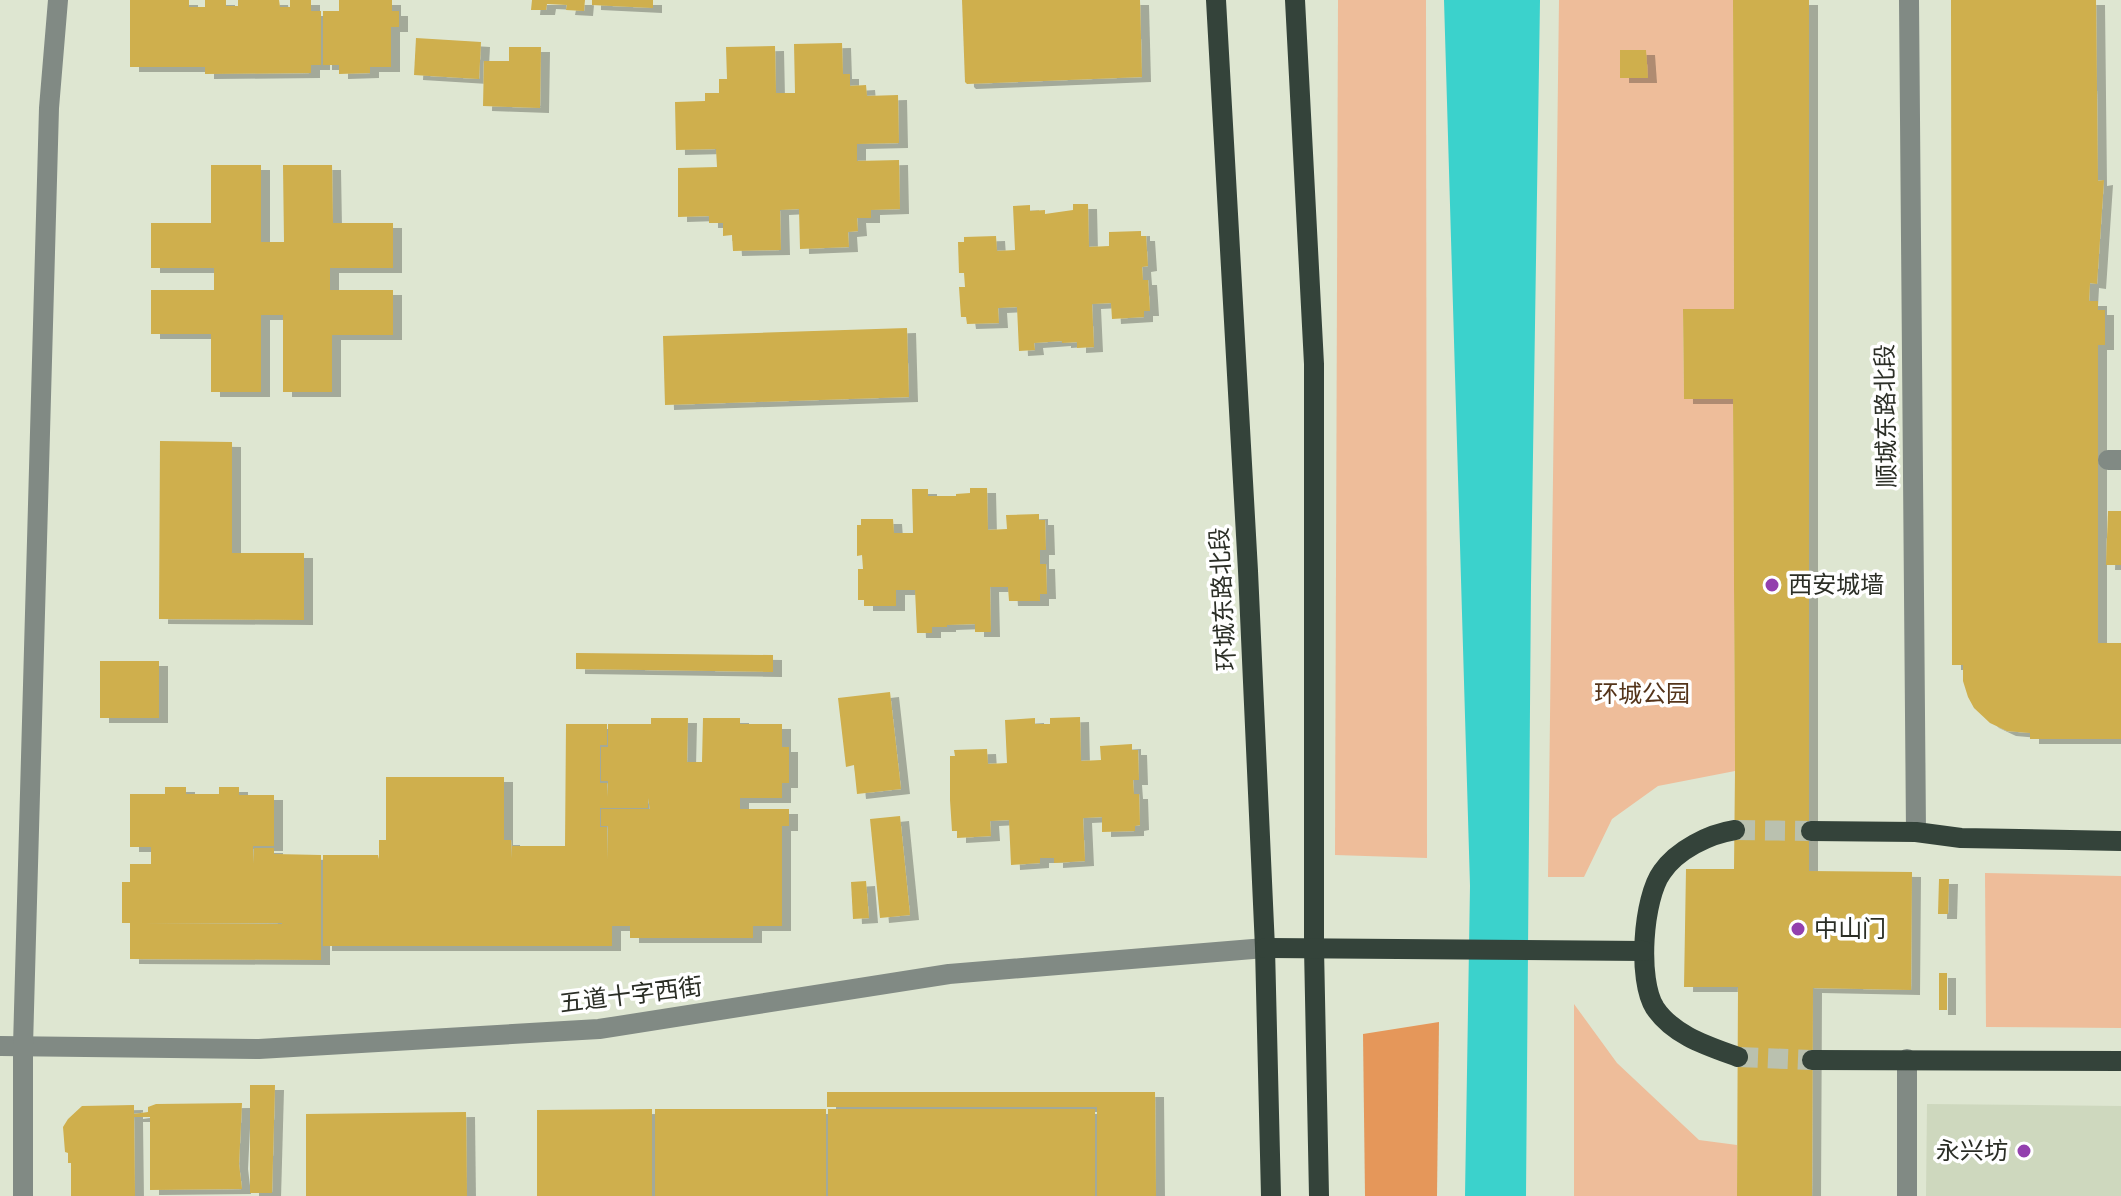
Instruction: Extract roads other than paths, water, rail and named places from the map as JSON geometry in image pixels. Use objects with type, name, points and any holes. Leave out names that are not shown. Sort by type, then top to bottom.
[{"type":"main road","name":"环城东路北段","points":[[1216,0],[1247,555],[1265,948],[1271,1196]]},
{"type":"main road","points":[[1295,0],[1314,364],[1314,948],[1319,1196]]},
{"type":"main road","points":[[1735,830],[1722,832],[1681,852],[1661,872],[1649,903],[1644,951],[1645,975],[1654,1007],[1680,1033],[1738,1057]]},
{"type":"main road","points":[[1811,831],[2121,841]]},
{"type":"main road","points":[[1265,948],[1644,951]]},
{"type":"main road","points":[[1812,1060],[2121,1061]]},
{"type":"street","points":[[23,1196],[23,1046],[49,108],[58,0]]},
{"type":"street","name":"顺城东路北段","points":[[1909,0],[1916,832]]},
{"type":"street","name":"五道十字西街","points":[[0,1046],[259,1049],[599,1029],[949,974],[1265,948]]},
{"type":"street","points":[[1907,1059],[1907,1196]]},
{"type":"water","points":[[1444,0],[1540,0],[1526,1196],[1465,1196],[1470,886]]},
{"type":"tunnel","points":[[1735,830],[1811,831]]},
{"type":"tunnel","points":[[1738,1057],[1812,1060]]},
{"type":"place","name":"西安城墙","points":[[1772,585]]},
{"type":"place","name":"中山门","points":[[1798,929]]},
{"type":"place","name":"永兴坊","points":[[2024,1151]]},
{"type":"park label","name":"环城公园","points":[[1642,694]]}]
